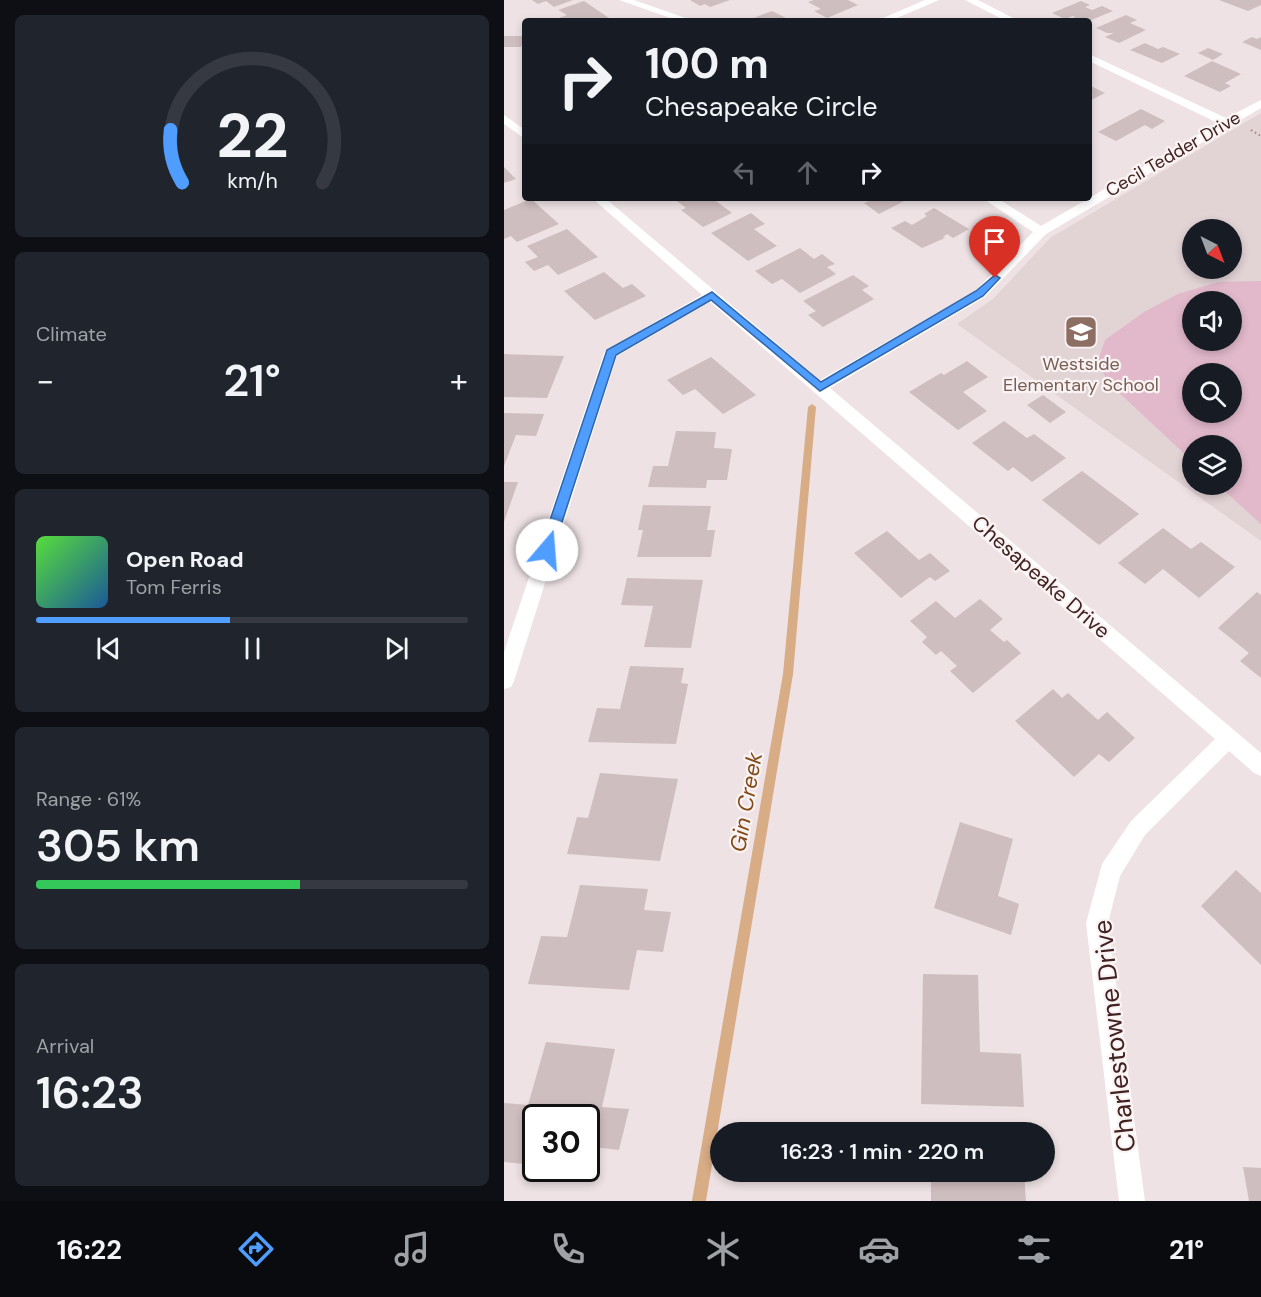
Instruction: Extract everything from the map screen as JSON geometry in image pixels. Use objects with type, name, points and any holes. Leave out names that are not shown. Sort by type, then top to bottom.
[{"type":"street","points":[[624,0],[680,18]]},
{"type":"street","points":[[889,18],[934,0]]},
{"type":"street","points":[[970,0],[1008,18]]},
{"type":"street","points":[[1092,58],[1227,123]]},
{"type":"street","name":"Cecil Tedder Drive","points":[[820,387],[980,294],[1041,231],[1261,103]]},
{"type":"street","points":[[504,118],[522,133]]},
{"type":"street","name":"Chesapeake Drive","points":[[602,201],[1261,766]]},
{"type":"street","points":[[993,201],[1041,231]]},
{"type":"street","points":[[504,681],[611,353],[712,295]]},
{"type":"street","name":"Charlestowne Drive","points":[[1132,1201],[1097,923],[1110,872],[1138,828],[1229,738]]},
{"type":"shaded area","name":"Westside Elementary School","points":[[1261,113],[1261,541],[1197,495],[1242,495],[1242,435],[1182,435],[1182,485],[957,324],[993,299],[1050,238]]},
{"type":"shaded area","points":[[1261,281],[1261,524],[1229,495],[1242,495],[1242,435],[1182,435],[1182,452],[1111,385],[1097,364],[1105,340],[1144,312],[1182,293],[1182,351],[1242,351],[1242,291],[1188,291],[1218,282]]},
{"type":"building","points":[[532,0],[573,0],[554,7],[546,1],[538,4]]},
{"type":"building","points":[[690,0],[730,0],[710,7],[705,4],[700,6]]},
{"type":"building","points":[[848,0],[858,5],[827,18],[814,11],[821,9],[808,2]]},
{"type":"building","points":[[1219,0],[1261,0],[1261,5],[1248,11]]},
{"type":"building","points":[[584,1],[609,18],[559,18],[567,15],[558,10]]},
{"type":"building","points":[[1081,1],[1090,5],[1085,7],[1092,10],[1102,6],[1113,11],[1092,20],[1073,18],[1075,17],[1073,16],[1063,18],[1052,13]]},
{"type":"building","points":[[772,11],[786,18],[754,18]]},
{"type":"building","points":[[1126,15],[1137,20],[1130,23],[1146,30],[1119,43],[1105,37],[1114,33],[1107,33],[1096,28]]},
{"type":"building","points":[[504,36],[522,36],[521,47],[504,47]]},
{"type":"building","points":[[1252,37],[1257,39],[1261,37],[1261,50],[1242,42]]},
{"type":"building","points":[[1145,43],[1158,49],[1163,47],[1180,54],[1162,63],[1130,50]]},
{"type":"building","points":[[1208,48],[1223,54],[1213,60],[1198,53]]},
{"type":"building","points":[[1212,61],[1241,74],[1225,83],[1231,86],[1220,92],[1184,76]]},
{"type":"building","points":[[1092,86],[1105,93],[1092,100]]},
{"type":"building","points":[[1141,109],[1165,121],[1152,129],[1145,125],[1116,141],[1098,132]]},
{"type":"building","points":[[504,167],[516,179],[504,183]]},
{"type":"building","points":[[526,201],[533,201],[559,224],[517,242],[511,236],[504,239],[504,210]]},
{"type":"building","points":[[677,201],[716,201],[732,213],[703,227],[681,210],[686,208]]},
{"type":"building","points":[[869,201],[904,201],[879,214],[864,203]]},
{"type":"building","points":[[934,208],[969,229],[953,238],[947,234],[943,237],[945,238],[922,248],[891,228],[905,221],[912,225],[927,216],[924,214]]},
{"type":"building","points":[[751,213],[765,224],[754,229],[777,246],[748,261],[711,233]]},
{"type":"building","points":[[567,229],[598,257],[558,275],[548,265],[534,271],[525,262],[538,257],[527,246]]},
{"type":"building","points":[[800,248],[814,259],[822,254],[835,264],[827,267],[836,274],[800,293],[782,279],[772,284],[755,271]]},
{"type":"building","points":[[604,272],[623,288],[632,284],[646,296],[595,320],[564,291]]},
{"type":"building","points":[[853,275],[869,286],[862,290],[874,299],[823,327],[808,315],[816,311],[803,301]]},
{"type":"building","points":[[504,354],[564,356],[547,398],[504,397]]},
{"type":"building","points":[[711,357],[756,395],[723,414],[695,389],[683,395],[667,380]]},
{"type":"building","points":[[967,361],[988,377],[963,392],[987,411],[958,430],[909,392]]},
{"type":"building","points":[[1043,395],[1066,412],[1050,423],[1027,405]]},
{"type":"building","points":[[504,413],[544,414],[536,436],[516,435],[504,466]]},
{"type":"building","points":[[1004,421],[1027,438],[1034,434],[1066,458],[1032,482],[1013,467],[1008,471],[972,443]]},
{"type":"building","points":[[676,431],[716,432],[714,448],[732,449],[727,480],[707,480],[706,488],[648,487],[653,466],[668,466]]},
{"type":"building","points":[[1082,471],[1139,514],[1099,545],[1042,500]]},
{"type":"building","points":[[504,482],[518,482],[504,522]]},
{"type":"building","points":[[643,505],[711,506],[707,530],[715,530],[711,557],[637,557],[643,530],[638,530]]},
{"type":"building","points":[[1163,528],[1191,549],[1201,542],[1235,567],[1199,598],[1163,569],[1145,584],[1118,563]]},
{"type":"building","points":[[887,531],[919,560],[930,553],[950,571],[935,581],[930,577],[901,598],[854,553]]},
{"type":"building","points":[[627,578],[703,580],[691,648],[644,647],[653,606],[621,605]]},
{"type":"building","points":[[1257,592],[1261,595],[1261,678],[1240,661],[1249,653],[1218,628]]},
{"type":"building","points":[[980,599],[1003,619],[990,630],[1004,642],[1007,640],[1021,653],[973,693],[950,671],[957,666],[941,651],[936,655],[922,642],[927,637],[910,621],[936,601],[955,618]]},
{"type":"building","points":[[630,666],[684,668],[681,683],[688,684],[676,744],[588,742],[597,708],[620,709]]},
{"type":"building","points":[[1053,689],[1062,698],[1068,693],[1098,720],[1107,712],[1135,738],[1109,762],[1099,754],[1074,777],[1015,721]]},
{"type":"building","points":[[600,773],[678,779],[660,861],[567,854],[577,817],[588,818]]},
{"type":"building","points":[[960,822],[1013,839],[998,896],[1019,904],[1011,935],[934,908]]},
{"type":"building","points":[[1236,870],[1261,893],[1261,965],[1201,906]]},
{"type":"building","points":[[580,885],[648,889],[644,910],[671,912],[663,952],[637,950],[629,990],[528,984],[541,936],[567,937]]},
{"type":"building","points":[[923,974],[978,975],[980,1052],[1021,1054],[1024,1107],[921,1104]]},
{"type":"building","points":[[546,1042],[615,1049],[602,1107],[629,1109],[619,1150],[600,1148],[600,1104],[528,1104]]},
{"type":"building","points":[[504,1103],[522,1104],[522,1164],[504,1162]]},
{"type":"building","points":[[1243,1167],[1261,1168],[1261,1201],[1249,1201]]},
{"type":"building","points":[[931,1182],[1025,1182],[1026,1201],[931,1201]]},
{"type":"waterway","name":"Gin Creek","points":[[699,1201],[788,674],[812,407]]},
{"type":"place","name":"Westside Elementary School","points":[[1081,332]]},
{"type":"route","points":[[547,550],[611,353],[712,295],[820,387],[980,294],[995,278]]}]
